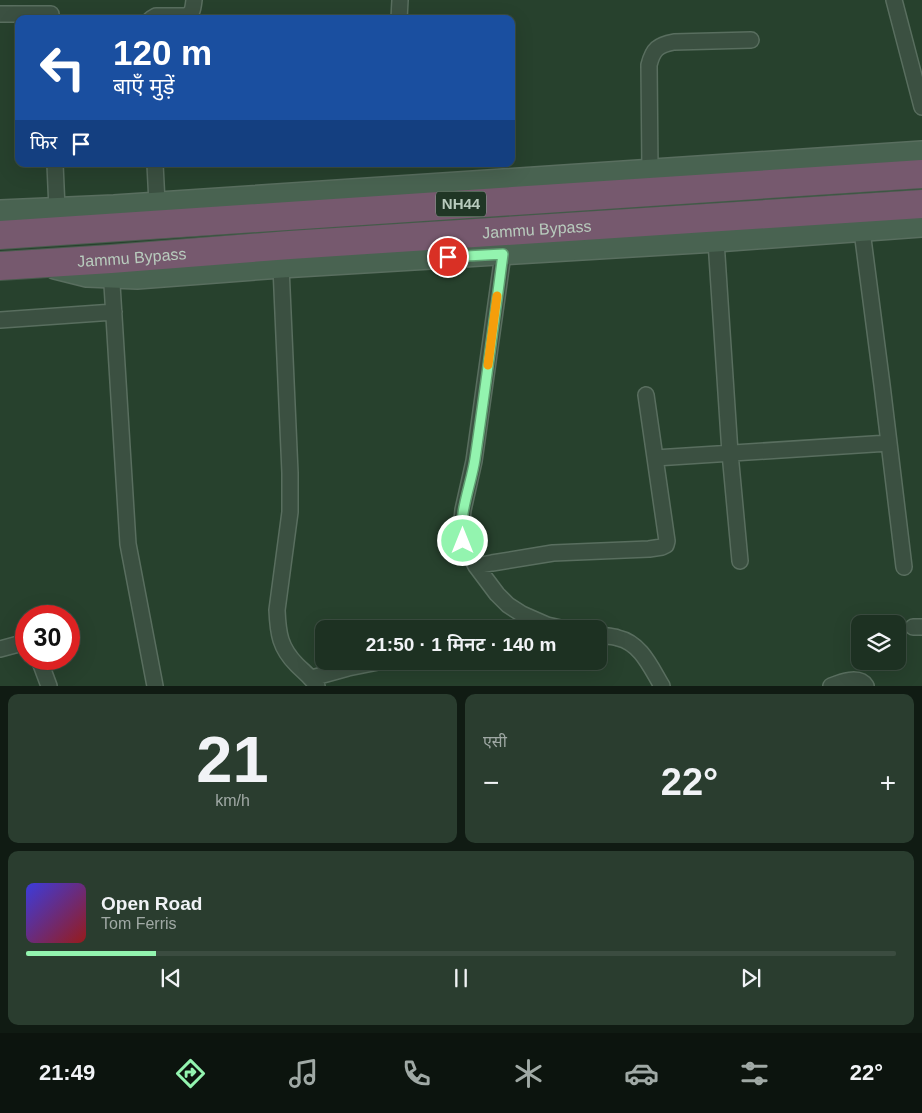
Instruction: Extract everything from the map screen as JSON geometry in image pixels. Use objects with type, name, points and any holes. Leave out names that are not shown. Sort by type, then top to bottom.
[{"type":"highway","name":"Jammu Bypass","points":[[0,235],[922,174]]},
{"type":"highway","name":"Jammu Bypass","points":[[0,266],[38,264],[111,268],[290,245],[922,204]]},
{"type":"street","points":[[189,15],[192,12],[194,0]]},
{"type":"street","points":[[400,0],[400,15]]},
{"type":"street","points":[[894,0],[922,107]]},
{"type":"street","points":[[0,14],[51,11]]},
{"type":"street","points":[[650,170],[649,65],[651,55],[656,48],[674,42],[750,40]]},
{"type":"street","points":[[0,212],[922,152]]},
{"type":"street","points":[[55,167],[57,208]]},
{"type":"street","points":[[155,167],[157,203]]},
{"type":"street","points":[[155,686],[128,544],[111,268],[137,278],[922,226]]},
{"type":"street","points":[[862,230],[904,567]]},
{"type":"street","points":[[716,241],[730,453],[740,561]]},
{"type":"street","points":[[503,254],[474,461],[463,510],[461,530],[463,541],[476,566],[497,594],[508,605],[537,620]]},
{"type":"street","points":[[281,267],[290,512],[277,610],[279,637],[290,658],[314,682],[343,670]]},
{"type":"street","points":[[0,320],[114,312]]},
{"type":"street","points":[[476,566],[553,554],[649,549],[666,545],[667,541],[646,395]]},
{"type":"street","points":[[655,458],[889,442]]},
{"type":"street","points":[[607,636],[619,638],[631,643],[639,650],[662,686]]},
{"type":"street","points":[[0,649],[15,645]]},
{"type":"street","points":[[43,670],[49,686]]},
{"type":"street","points":[[831,686],[857,679],[865,683],[866,686]]},
{"type":"slow traffic","points":[[488,365],[497,296]]},
{"type":"route","points":[[448,257],[503,254],[474,461],[463,510],[461,530],[463,541]]}]
